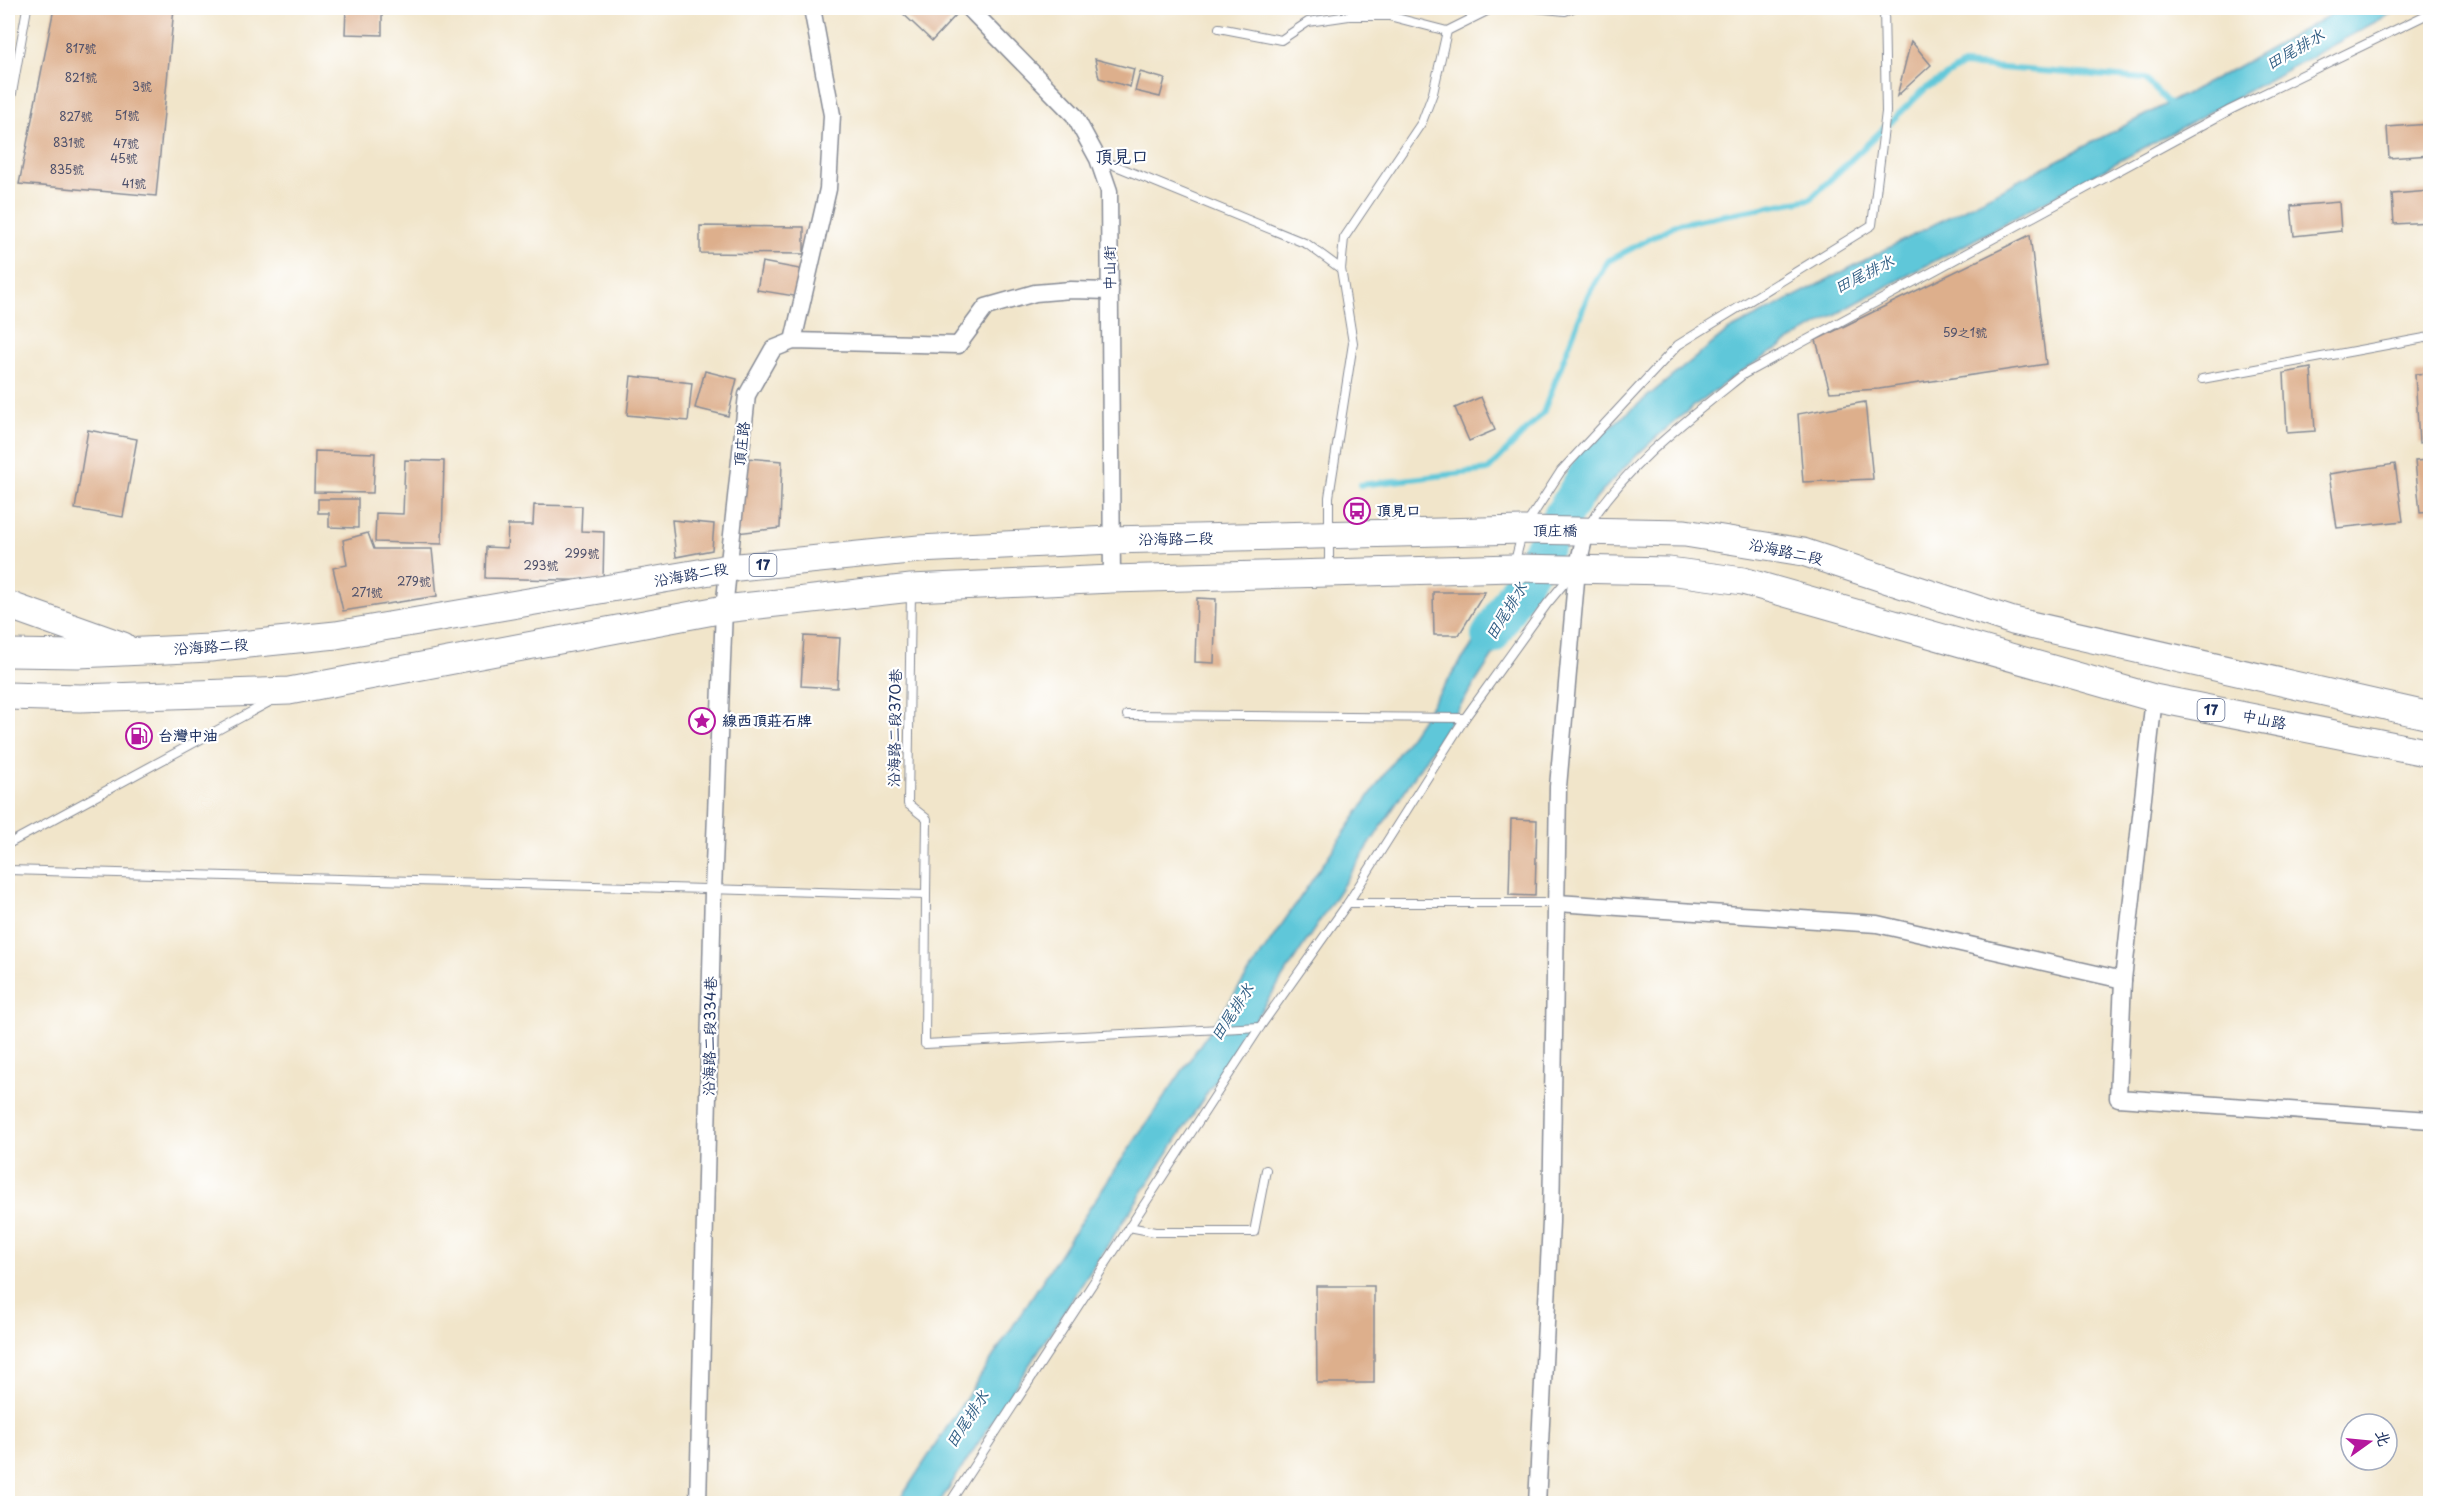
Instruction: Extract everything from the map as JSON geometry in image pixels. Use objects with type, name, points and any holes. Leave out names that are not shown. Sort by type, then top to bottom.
[{"type":"main road","name":"頂庄橋","points":[[1523,531],[1586,531]]},
{"type":"main road","name":"沿海路二段","points":[[8,653],[210,648],[336,635],[728,568],[918,549],[1111,540],[1523,531]]},
{"type":"main road","name":"沿海路二段","points":[[1586,531],[1685,533],[1803,552],[2013,621],[2430,716]]},
{"type":"main road","name":"17","points":[[8,696],[80,698],[289,691],[724,609],[911,588],[1112,579],[1577,568]]},
{"type":"main road","name":"中山路","points":[[1577,568],[1669,571],[1743,581],[2154,698],[2430,753]]},
{"type":"main road","points":[[8,606],[138,651]]},
{"type":"street","points":[[812,8],[832,115],[828,189],[793,341],[958,345],[986,307],[1035,293],[1071,290],[1110,291]]},
{"type":"street","name":"中山街","points":[[969,8],[1074,116],[1098,159],[1109,191],[1112,579]]},
{"type":"street","name":"頂庄路","points":[[728,568],[747,395],[773,349],[793,341]]},
{"type":"street","points":[[1537,1503],[1551,1222],[1558,787],[1577,568],[1586,531]]},
{"type":"street","name":"沿海路二段334巷","points":[[698,1503],[713,891],[724,609],[728,568]]},
{"type":"street","points":[[2154,698],[2123,980],[2118,1098],[2430,1120]]},
{"type":"street","points":[[1557,903],[1878,924],[2123,980]]},
{"type":"lane","points":[[8,116],[27,8]]},
{"type":"lane","points":[[1220,28],[1281,40],[1308,22],[1349,16],[1389,16],[1447,31],[1493,8]]},
{"type":"lane","points":[[1535,8],[1565,11],[1573,8]]},
{"type":"lane","points":[[1513,568],[1523,531],[1561,471],[1678,345],[1872,225],[1886,112],[1885,8]]},
{"type":"lane","points":[[1586,531],[1608,496],[1692,416],[1744,374],[2230,110],[2430,13]]},
{"type":"lane","points":[[1330,574],[1329,497],[1353,343],[1341,269],[1344,238],[1422,122],[1433,93],[1447,31]]},
{"type":"lane","points":[[1098,159],[1308,244],[1341,269]]},
{"type":"lane","points":[[2202,379],[2430,337]]},
{"type":"lane","points":[[949,1503],[1260,1027],[1348,903],[1465,718],[1547,604],[1577,568]]},
{"type":"lane","name":"沿海路二段370巷","points":[[911,588],[908,804],[927,819],[926,895]]},
{"type":"lane","points":[[8,844],[289,691]]},
{"type":"lane","points":[[1127,715],[1465,718]]},
{"type":"lane","points":[[8,870],[926,895],[925,1044],[1260,1027]]},
{"type":"lane","points":[[1348,903],[1557,903]]},
{"type":"lane","points":[[1129,1227],[1155,1232],[1254,1232],[1266,1170]]},
{"type":"water","points":[[2342,8],[2401,8],[1827,319],[1724,384],[1676,420],[1631,461],[1590,506],[1554,506],[1575,465],[1604,432],[1728,331],[2234,69]]},
{"type":"water","points":[[1502,592],[1534,593],[939,1503],[897,1504],[1108,1180],[1470,648]]},
{"type":"building","points":[[54,8],[174,8],[156,196],[19,184]]},
{"type":"building","points":[[346,8],[382,8],[382,35],[345,34]]},
{"type":"building","points":[[897,8],[948,8],[956,15],[932,41]]},
{"type":"building","points":[[1948,8],[1975,8],[1975,9],[1948,11]]},
{"type":"building","points":[[1911,41],[1931,65],[1897,96]]},
{"type":"building","points":[[1095,59],[1134,69],[1130,87],[1099,78]]},
{"type":"building","points":[[1140,72],[1165,79],[1160,97],[1135,91]]},
{"type":"building","points":[[2430,124],[2430,155],[2389,158],[2387,127]]},
{"type":"building","points":[[2430,191],[2430,222],[2394,224],[2392,194]]},
{"type":"building","points":[[2339,202],[2341,231],[2294,236],[2291,206]]},
{"type":"building","points":[[700,226],[804,227],[804,254],[700,253]]},
{"type":"building","points":[[2030,235],[2046,364],[1879,389],[1830,392],[1816,340]]},
{"type":"building","points":[[762,262],[805,270],[800,297],[757,290]]},
{"type":"building","points":[[2311,368],[2315,431],[2287,433],[2284,373]]},
{"type":"building","points":[[705,371],[737,379],[728,416],[695,408]]},
{"type":"building","points":[[2430,373],[2430,442],[2419,443],[2415,374]]},
{"type":"building","points":[[631,376],[692,383],[688,421],[627,415]]},
{"type":"building","points":[[1481,397],[1495,430],[1469,441],[1455,408]]},
{"type":"building","points":[[1865,402],[1873,479],[1803,482],[1798,414]]},
{"type":"building","points":[[88,430],[137,439],[123,517],[75,509]]},
{"type":"building","points":[[315,451],[375,453],[373,493],[314,492]]},
{"type":"building","points":[[747,458],[782,461],[780,528],[737,533]]},
{"type":"building","points":[[405,460],[444,461],[442,544],[375,542],[376,513],[403,514]]},
{"type":"building","points":[[2430,460],[2430,512],[2420,513],[2415,461]]},
{"type":"building","points":[[2395,464],[2403,521],[2337,528],[2329,474]]},
{"type":"building","points":[[318,499],[358,499],[358,528],[329,527],[329,513],[318,513]]},
{"type":"building","points":[[534,505],[582,506],[581,531],[604,532],[603,581],[485,578],[486,547],[507,548],[508,525],[533,525]]},
{"type":"building","points":[[672,520],[714,524],[712,550],[676,557]]},
{"type":"building","points":[[368,533],[374,549],[432,549],[437,596],[343,611],[333,568],[347,565],[343,540]]},
{"type":"building","points":[[1433,592],[1485,592],[1459,635],[1434,635]]},
{"type":"building","points":[[1197,598],[1216,599],[1214,663],[1195,662]]},
{"type":"building","points":[[804,636],[840,638],[837,688],[801,686]]},
{"type":"building","points":[[1511,819],[1537,820],[1535,896],[1509,895]]},
{"type":"building","points":[[1316,1286],[1374,1286],[1374,1383],[1317,1383]]},
{"type":"waterway","points":[[1360,485],[1488,470],[1543,413],[1588,295],[1608,261],[1677,224],[1810,199],[1925,89],[1963,65],[2145,79],[2173,108]]},
{"type":"waterway","name":"田尾排水","points":[[1490,636],[1595,462]]},
{"type":"place","name":"頂見口","points":[[1357,511]]},
{"type":"place","name":"線西頂莊石牌","points":[[702,721]]},
{"type":"place","name":"台灣中油","points":[[139,736]]},
{"type":"district","name":"頂見口","points":[[1122,157]]}]
